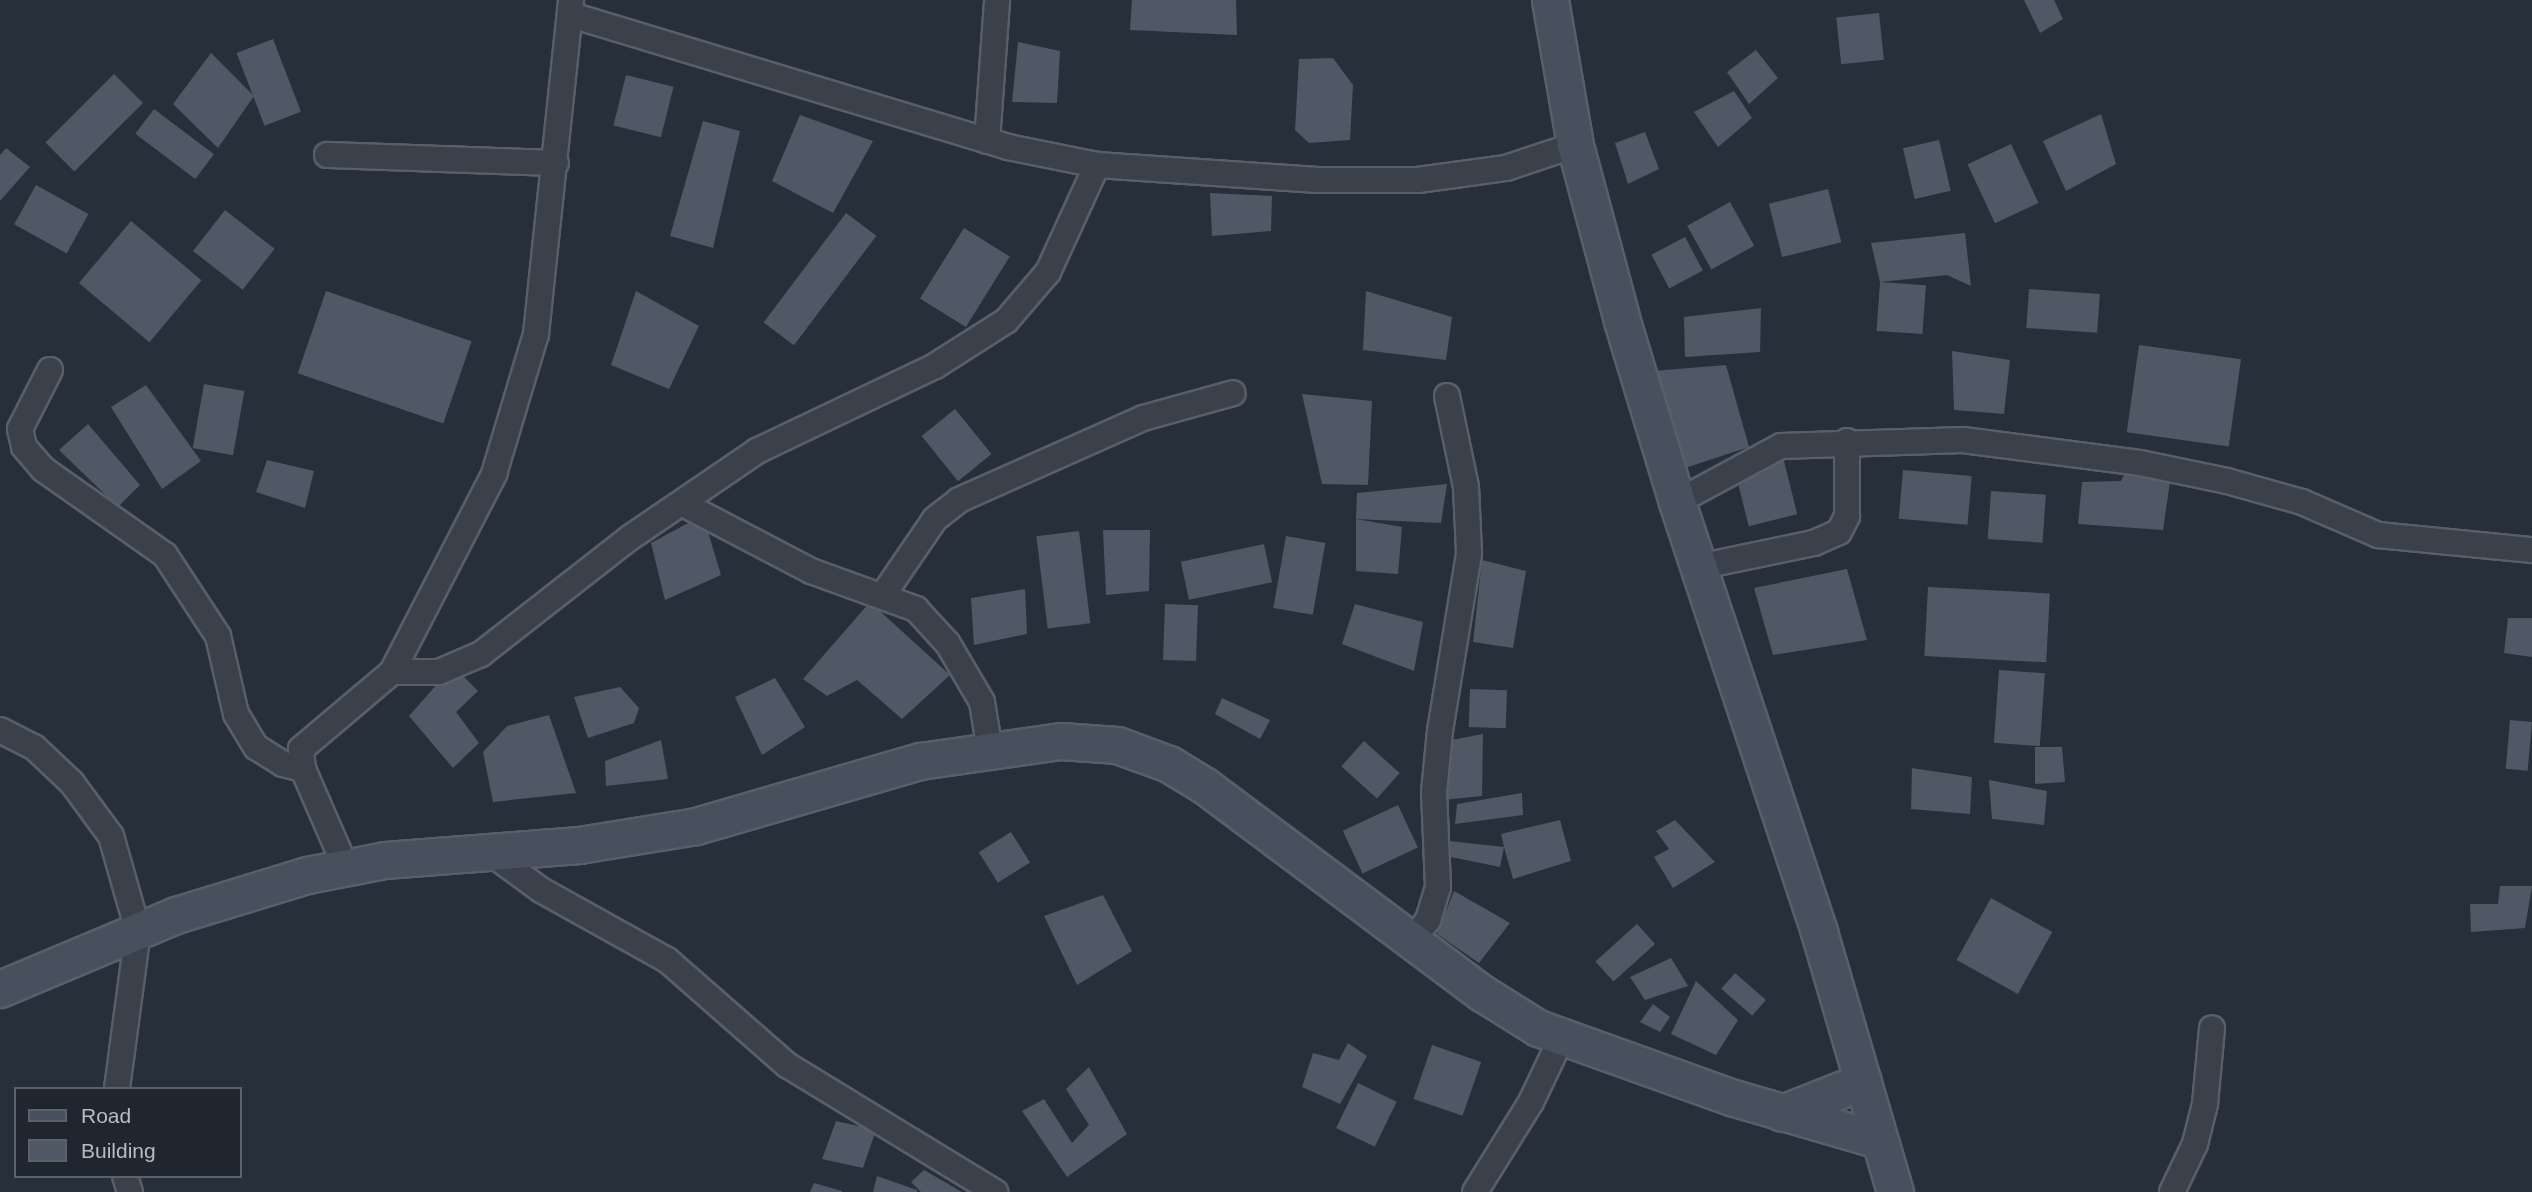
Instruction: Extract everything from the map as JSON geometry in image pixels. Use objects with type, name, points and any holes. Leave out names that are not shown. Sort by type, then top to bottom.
[{"type":"main road","points":[[1550,0],[1575,145],[1677,502],[1863,1081],[1880,1140],[1886,1188]]},
{"type":"main road","points":[[0,989],[138,931],[307,875],[385,860],[492,854],[696,826],[920,761],[1061,741],[1117,745],[1169,764],[1305,857],[1482,993],[1538,1028],[1782,1113],[1880,1140]]},
{"type":"main road","points":[[1782,1113],[1863,1081]]},
{"type":"street","points":[[987,141],[997,0]]},
{"type":"street","points":[[346,868],[303,769],[301,749],[311,737],[392,671],[466,535],[494,474],[519,401],[536,334],[571,8],[987,141],[1097,165],[1317,180],[1418,180],[1506,168],[1575,145]]},
{"type":"street","points":[[327,155],[556,163]]},
{"type":"street","points":[[392,671],[439,672],[481,654],[631,537],[757,451],[935,366],[1006,321],[1048,272],[1097,165]]},
{"type":"street","points":[[50,370],[20,429],[24,447],[43,469],[165,555],[218,636],[236,714],[249,736],[265,753],[303,769]]},
{"type":"street","points":[[883,595],[935,519],[959,500],[1143,418],[1233,393]]},
{"type":"street","points":[[1412,940],[1428,920],[1438,887],[1434,792],[1469,552],[1466,487],[1447,396]]},
{"type":"street","points":[[1677,502],[1781,446],[1847,441],[1963,440],[2140,463],[2302,502],[2378,535],[2532,550]]},
{"type":"street","points":[[1698,567],[1814,543],[1839,532],[1847,516],[1847,441]]},
{"type":"street","points":[[683,503],[811,571],[916,609],[948,644],[982,702],[990,751]]},
{"type":"street","points":[[0,730],[35,748],[72,783],[111,836],[138,931],[117,1087]]},
{"type":"street","points":[[492,854],[541,890],[667,960],[787,1065],[995,1192]]},
{"type":"street","points":[[2172,1192],[2199,1131],[2212,1028]]},
{"type":"street","points":[[1475,1192],[1531,1102],[1562,1037]]},
{"type":"building","points":[[1132,0],[1236,0],[1237,35],[1130,30]]},
{"type":"building","points":[[2024,0],[2054,0],[2063,19],[2040,33]]},
{"type":"building","points":[[1879,13],[1884,60],[1841,64],[1836,17]]},
{"type":"building","points":[[273,39],[301,112],[265,126],[237,53]]},
{"type":"building","points":[[1018,42],[1060,51],[1057,103],[1012,102]]},
{"type":"building","points":[[1756,50],[1778,78],[1749,104],[1727,72]]},
{"type":"building","points":[[211,53],[254,96],[218,148],[173,104]]},
{"type":"building","points":[[1333,58],[1353,85],[1350,140],[1309,143],[1295,130],[1299,59]]},
{"type":"building","points":[[114,74],[143,103],[74,172],[45,143]]},
{"type":"building","points":[[626,75],[674,87],[661,137],[613,125]]},
{"type":"building","points":[[1734,91],[1752,118],[1718,147],[1694,112]]},
{"type":"building","points":[[154,109],[214,154],[195,179],[135,134]]},
{"type":"building","points":[[2101,114],[2116,164],[2066,191],[2043,141]]},
{"type":"building","points":[[800,115],[873,141],[833,213],[772,181]]},
{"type":"building","points":[[703,121],[740,131],[713,248],[670,236]]},
{"type":"building","points":[[1645,132],[1659,169],[1628,184],[1615,143]]},
{"type":"building","points":[[1939,140],[1951,191],[1915,199],[1903,148]]},
{"type":"building","points":[[2011,144],[2038,203],[1995,223],[1967,164]]},
{"type":"building","points":[[6,148],[30,167],[0,201],[0,155]]},
{"type":"building","points":[[36,185],[88,214],[67,253],[14,224]]},
{"type":"building","points":[[1828,189],[1841,242],[1782,257],[1769,204]]},
{"type":"building","points":[[1210,193],[1272,196],[1271,231],[1212,236]]},
{"type":"building","points":[[1730,202],[1754,246],[1711,269],[1687,226]]},
{"type":"building","points":[[225,210],[275,249],[243,290],[193,251]]},
{"type":"building","points":[[846,213],[876,236],[794,345],[764,322]]},
{"type":"building","points":[[131,221],[201,280],[149,342],[79,283]]},
{"type":"building","points":[[964,228],[1010,257],[966,327],[920,298]]},
{"type":"building","points":[[1965,233],[1971,286],[1947,275],[1880,282],[1871,243]]},
{"type":"building","points":[[1685,237],[1703,271],[1669,288],[1651,255]]},
{"type":"building","points":[[1880,282],[1926,285],[1922,334],[1877,331]]},
{"type":"building","points":[[2029,289],[2100,294],[2097,333],[2026,328]]},
{"type":"building","points":[[326,291],[472,341],[443,423],[298,373]]},
{"type":"building","points":[[636,291],[699,326],[669,389],[611,365]]},
{"type":"building","points":[[1366,291],[1452,317],[1446,360],[1363,350]]},
{"type":"building","points":[[1761,308],[1760,352],[1685,357],[1684,317]]},
{"type":"building","points":[[2139,345],[2241,359],[2229,446],[2127,432]]},
{"type":"building","points":[[1952,351],[2010,360],[2004,414],[1954,410]]},
{"type":"building","points":[[1726,365],[1749,447],[1685,468],[1653,371]]},
{"type":"building","points":[[204,384],[244,391],[233,455],[193,448]]},
{"type":"building","points":[[146,385],[201,461],[162,489],[111,407]]},
{"type":"building","points":[[1302,394],[1372,401],[1368,485],[1322,484]]},
{"type":"building","points":[[955,409],[992,454],[958,481],[922,436]]},
{"type":"building","points":[[88,424],[140,485],[118,507],[59,450]]},
{"type":"building","points":[[1783,457],[1797,514],[1749,526],[1734,469]]},
{"type":"building","points":[[267,460],[314,471],[305,508],[256,492]]},
{"type":"building","points":[[2128,468],[2171,475],[2163,530],[2078,524],[2082,482],[2121,481]]},
{"type":"building","points":[[1903,470],[1972,476],[1967,525],[1899,519]]},
{"type":"building","points":[[1447,484],[1441,523],[1356,519],[1357,493]]},
{"type":"building","points":[[1991,491],[2046,495],[2043,543],[1988,539]]},
{"type":"building","points":[[703,515],[721,575],[665,600],[651,543]]},
{"type":"building","points":[[1356,519],[1402,527],[1398,574],[1356,571]]},
{"type":"building","points":[[1103,530],[1150,530],[1149,591],[1106,595]]},
{"type":"building","points":[[1079,531],[1090,623],[1048,629],[1036,536]]},
{"type":"building","points":[[1286,536],[1325,543],[1313,615],[1273,608]]},
{"type":"building","points":[[1264,544],[1272,582],[1189,600],[1181,562]]},
{"type":"building","points":[[1482,560],[1526,571],[1513,648],[1473,642]]},
{"type":"building","points":[[1847,569],[1867,640],[1773,655],[1754,588]]},
{"type":"building","points":[[1928,587],[2050,593],[2046,662],[1924,656]]},
{"type":"building","points":[[1025,589],[1027,634],[974,645],[971,598]]},
{"type":"building","points":[[870,602],[950,675],[902,719],[857,680],[827,696],[803,679]]},
{"type":"building","points":[[1165,604],[1198,605],[1196,661],[1163,660]]},
{"type":"building","points":[[1355,604],[1423,622],[1414,671],[1342,644]]},
{"type":"building","points":[[2508,618],[2532,618],[2532,657],[2504,653]]},
{"type":"building","points":[[453,666],[478,691],[456,712],[479,743],[453,768],[409,716]]},
{"type":"building","points":[[1999,670],[2045,673],[2040,746],[1994,743]]},
{"type":"building","points":[[775,678],[805,727],[762,755],[735,697]]},
{"type":"building","points":[[620,687],[639,708],[634,723],[588,738],[574,697]]},
{"type":"building","points":[[1470,689],[1507,690],[1506,728],[1469,727]]},
{"type":"building","points":[[1222,698],[1270,720],[1260,739],[1215,714]]},
{"type":"building","points":[[549,715],[576,793],[493,802],[483,752],[507,726]]},
{"type":"building","points":[[2510,720],[2532,722],[2528,771],[2506,769]]},
{"type":"building","points":[[1483,734],[1482,796],[1443,800],[1446,741]]},
{"type":"building","points":[[661,740],[668,779],[606,786],[605,761]]},
{"type":"building","points":[[1364,741],[1400,773],[1377,798],[1341,766]]},
{"type":"building","points":[[2035,747],[2062,747],[2065,782],[2035,784]]},
{"type":"building","points":[[1912,768],[1972,777],[1970,814],[1911,809]]},
{"type":"building","points":[[1989,780],[2047,791],[2044,825],[1992,819]]},
{"type":"building","points":[[1522,793],[1523,815],[1455,824],[1457,804]]},
{"type":"building","points":[[1398,805],[1418,848],[1363,873],[1343,831]]},
{"type":"building","points":[[1560,820],[1571,861],[1513,879],[1501,834]]},
{"type":"building","points":[[1675,820],[1715,862],[1673,888],[1654,857],[1669,849],[1656,831]]},
{"type":"building","points":[[1011,832],[1030,863],[998,883],[979,852]]},
{"type":"building","points":[[1450,841],[1504,847],[1500,867],[1451,857]]},
{"type":"building","points":[[2500,886],[2532,886],[2525,928],[2471,932],[2470,904],[2498,904]]},
{"type":"building","points":[[1454,891],[1510,923],[1479,963],[1437,934]]},
{"type":"building","points":[[1103,895],[1132,951],[1077,985],[1044,916]]},
{"type":"building","points":[[1991,898],[2052,932],[2018,994],[1957,960]]},
{"type":"building","points":[[1637,924],[1655,944],[1613,982],[1595,961]]},
{"type":"building","points":[[1671,958],[1688,986],[1645,1000],[1630,977]]},
{"type":"building","points":[[1735,973],[1766,1000],[1752,1016],[1721,989]]},
{"type":"building","points":[[1696,981],[1738,1020],[1716,1055],[1671,1034]]},
{"type":"building","points":[[1653,1004],[1670,1017],[1660,1032],[1640,1022]]},
{"type":"building","points":[[1348,1043],[1367,1056],[1340,1104],[1302,1087],[1313,1053],[1339,1060]]},
{"type":"building","points":[[1432,1045],[1481,1062],[1463,1116],[1413,1099]]},
{"type":"building","points":[[1089,1067],[1127,1134],[1067,1177],[1022,1111],[1044,1099],[1072,1143],[1089,1125],[1066,1089]]},
{"type":"building","points":[[1358,1083],[1397,1102],[1375,1147],[1336,1128]]},
{"type":"building","points":[[836,1121],[876,1130],[863,1168],[822,1159]]},
{"type":"building","points":[[924,1170],[962,1192],[921,1192],[911,1182]]},
{"type":"building","points":[[877,1176],[917,1190],[917,1192],[873,1192]]},
{"type":"building","points":[[814,1183],[842,1191],[842,1192],[810,1192]]}]
